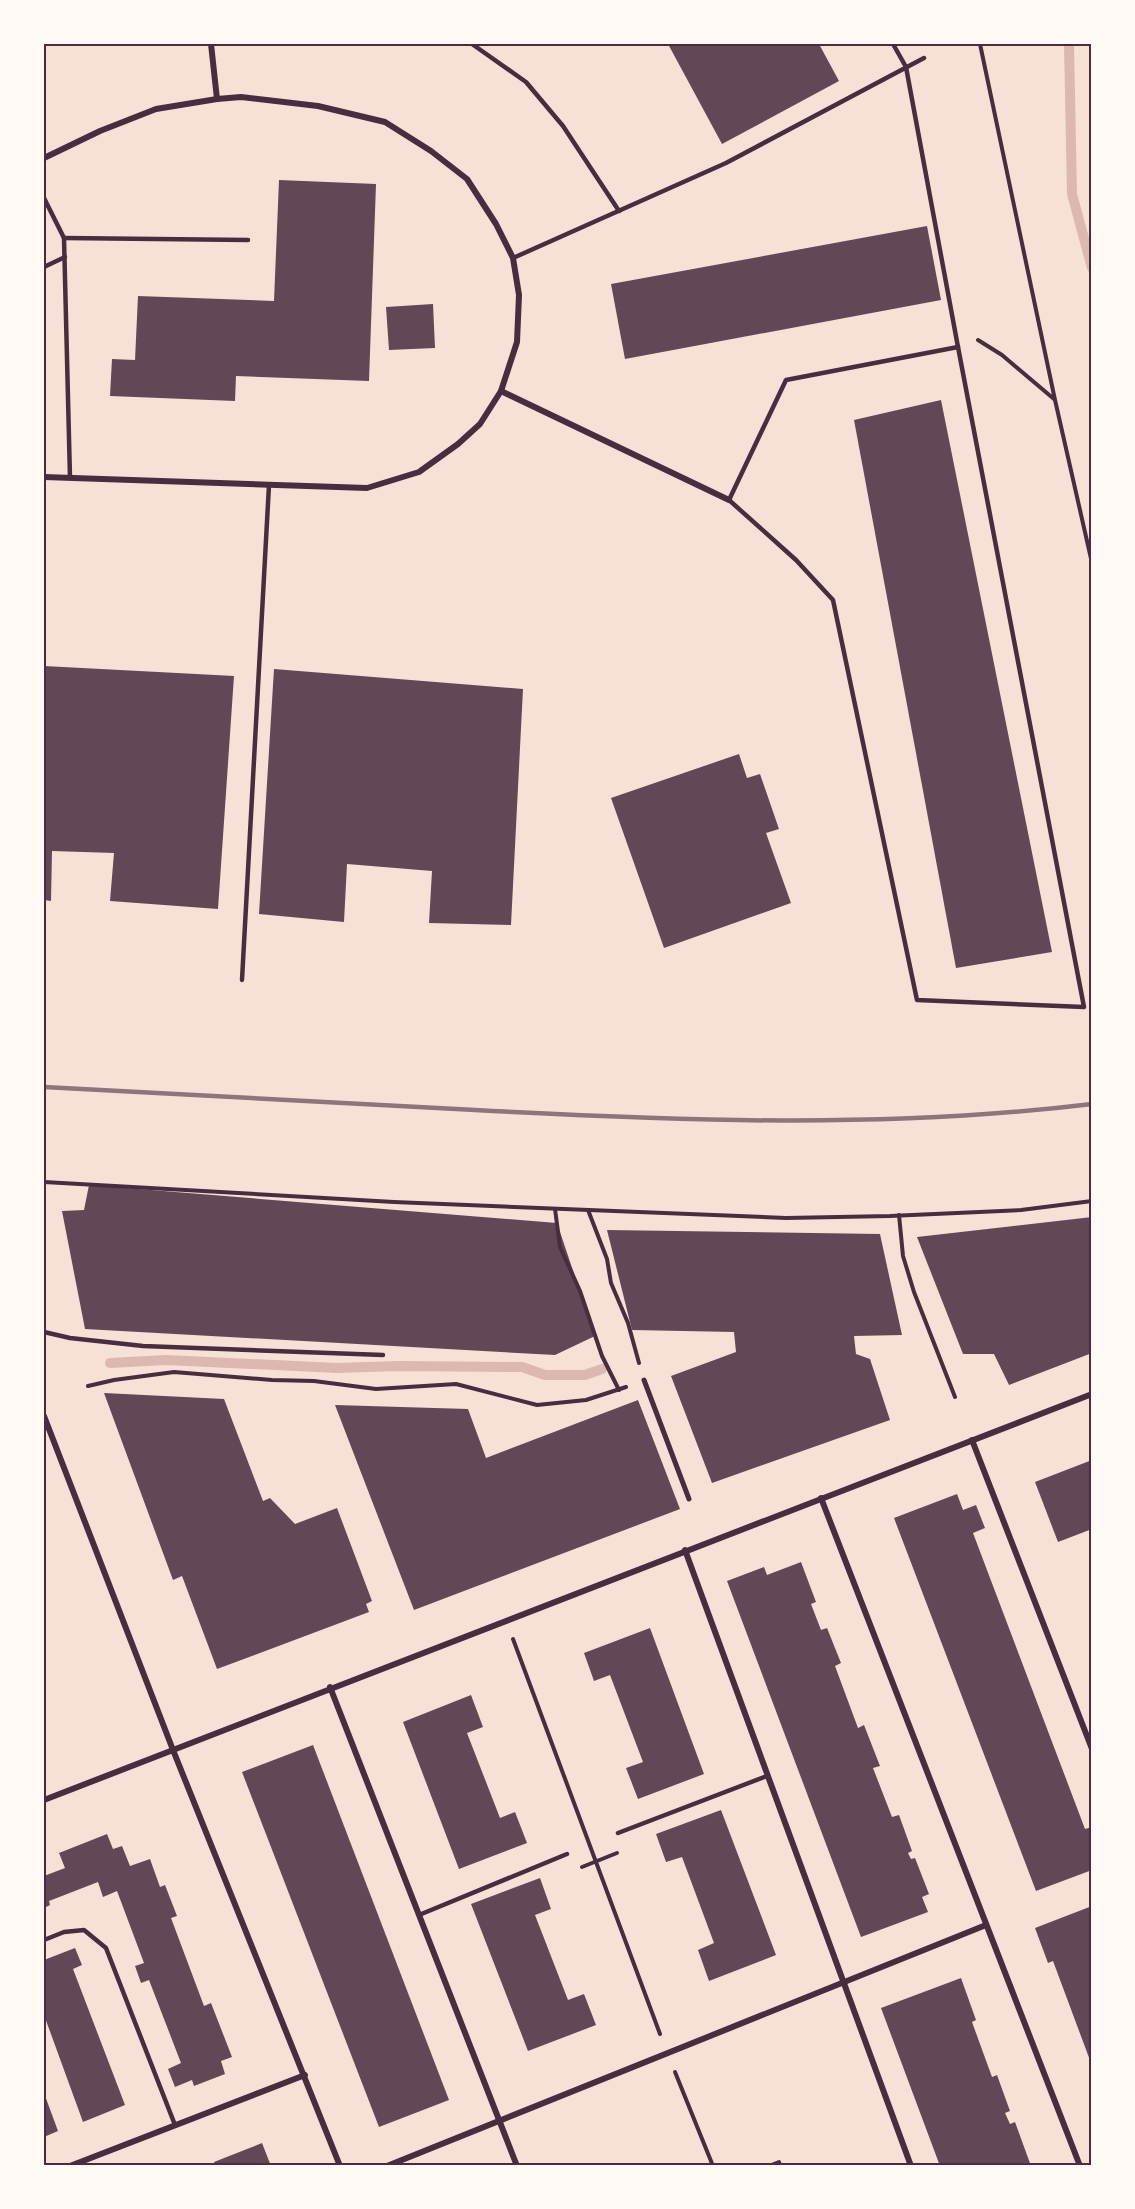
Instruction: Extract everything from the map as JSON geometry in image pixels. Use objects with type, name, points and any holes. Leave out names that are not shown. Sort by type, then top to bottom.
[{"type":"street","points":[[211,44],[217,99]]},
{"type":"street","points":[[44,158],[100,131],[156,110],[217,99],[241,97],[318,106],[386,122],[431,151],[467,179],[496,224],[513,258],[519,295],[517,342],[501,391],[480,424],[458,444],[418,472],[367,488],[44,477]]},
{"type":"street","points":[[501,391],[729,500]]},
{"type":"street","points":[[644,1380],[689,1499]]},
{"type":"street","points":[[44,1800],[330,1687],[1092,1394]]},
{"type":"street","points":[[44,1416],[173,1750],[340,2166]]},
{"type":"street","points":[[972,1440],[1092,1749]]},
{"type":"street","points":[[821,1498],[1080,2166]]},
{"type":"street","points":[[685,1550],[910,2166]]},
{"type":"street","points":[[330,1687],[518,2166]]},
{"type":"street","points":[[387,2166],[986,1925]]},
{"type":"street","points":[[70,2166],[305,2075]]},
{"type":"lane","points":[[472,44],[526,82],[563,126],[619,211]]},
{"type":"lane","points":[[893,44],[906,67],[1084,1006],[917,1000],[833,600],[796,560],[729,500],[786,380],[958,345]]},
{"type":"lane","points":[[513,258],[726,163],[924,58]]},
{"type":"lane","points":[[44,198],[64,237],[70,478]]},
{"type":"lane","points":[[64,237],[248,240]]},
{"type":"lane","points":[[44,267],[65,257]]},
{"type":"lane","points":[[242,980],[269,485]]},
{"type":"lane","points":[[44,1332],[70,1338],[143,1346],[383,1355]]},
{"type":"lane","points":[[618,1833],[767,1776]]},
{"type":"lane","points":[[419,1915],[567,1854]]},
{"type":"lane","points":[[44,1940],[64,1932],[84,1930],[106,1948],[175,2125]]},
{"type":"path","points":[[980,44],[1055,400],[1092,562]]},
{"type":"path","points":[[958,345],[980,339],[1055,400]]},
{"type":"path","points":[[44,1182],[406,1203],[786,1218],[1021,1210],[1092,1201]]},
{"type":"path","points":[[555,1209],[560,1247],[580,1291],[602,1356],[619,1390]]},
{"type":"path","points":[[88,1386],[174,1372],[314,1381],[376,1389],[456,1384],[537,1405],[586,1401],[619,1390],[644,1380],[628,1323],[611,1283],[607,1259],[588,1210]]},
{"type":"path","points":[[899,1215],[903,1256],[914,1292],[954,1397]]},
{"type":"path","points":[[505,1620],[667,2053],[713,2166]]},
{"type":"path","points":[[580,1868],[624,1850]]},
{"type":"path","points":[[770,2166],[779,2162],[780,2166]]},
{"type":"building","points":[[668,44],[819,44],[839,81],[722,144]]},
{"type":"building","points":[[279,180],[376,184],[369,381],[236,376],[235,401],[110,396],[112,359],[135,360],[138,296],[274,301]]},
{"type":"building","points":[[927,226],[941,300],[625,359],[611,284]]},
{"type":"building","points":[[433,304],[435,348],[389,350],[386,307]]},
{"type":"building","points":[[941,400],[1052,952],[956,968],[854,420]]},
{"type":"building","points":[[44,666],[234,676],[218,909],[110,901],[114,853],[52,851],[51,901],[44,900]]},
{"type":"building","points":[[274,669],[523,689],[511,925],[429,923],[432,871],[347,864],[344,922],[259,914]]},
{"type":"building","points":[[739,754],[747,778],[760,774],[779,829],[766,833],[791,903],[664,948],[611,798]]},
{"type":"building","points":[[89,1185],[557,1223],[595,1336],[555,1355],[85,1329],[62,1211],[84,1210]]},
{"type":"building","points":[[1092,1217],[1092,1353],[1009,1385],[994,1354],[963,1354],[917,1237]]},
{"type":"building","points":[[607,1230],[880,1234],[902,1335],[854,1336],[856,1354],[870,1359],[890,1420],[712,1483],[671,1376],[736,1352],[734,1332],[632,1330]]},
{"type":"building","points":[[104,1393],[224,1399],[263,1501],[270,1498],[295,1524],[337,1508],[372,1601],[366,1604],[369,1612],[217,1669],[182,1576],[173,1580]]},
{"type":"building","points":[[638,1400],[680,1509],[414,1610],[335,1405],[468,1409],[486,1458]]},
{"type":"building","points":[[1092,1460],[1092,1529],[1058,1542],[1035,1482]]},
{"type":"building","points":[[957,1494],[963,1510],[976,1505],[985,1528],[973,1533],[1085,1829],[1092,1827],[1092,1870],[1036,1891],[894,1518]]},
{"type":"building","points":[[801,1562],[816,1602],[811,1604],[821,1630],[827,1628],[841,1663],[835,1666],[858,1728],[864,1725],[880,1766],[873,1768],[892,1817],[899,1815],[912,1851],[908,1853],[911,1859],[915,1858],[929,1894],[922,1897],[928,1912],[861,1937],[727,1581],[764,1567],[767,1575]]},
{"type":"building","points":[[650,1628],[704,1774],[638,1799],[626,1768],[643,1762],[610,1675],[594,1681],[584,1653]]},
{"type":"building","points":[[471,1695],[483,1727],[467,1733],[500,1818],[515,1812],[527,1843],[459,1869],[403,1722]]},
{"type":"building","points":[[313,1745],[449,2100],[379,2127],[242,1772]]},
{"type":"building","points":[[721,1810],[776,1955],[709,1981],[698,1950],[714,1943],[682,1857],[666,1862],[656,1834]]},
{"type":"building","points":[[107,1834],[113,1849],[122,1846],[130,1866],[150,1859],[160,1887],[165,1885],[177,1916],[171,1918],[204,2006],[211,2003],[232,2057],[221,2061],[225,2074],[194,2086],[192,2080],[175,2087],[168,2069],[181,2063],[149,1980],[141,1983],[135,1966],[144,1963],[117,1891],[103,1897],[98,1882],[49,1901],[50,1905],[44,1908],[44,1876],[65,1868],[59,1853]]},
{"type":"building","points":[[540,1878],[551,1909],[535,1915],[568,2000],[584,1994],[596,2025],[528,2051],[471,1904]]},
{"type":"building","points":[[1092,1906],[1091,2063],[1053,1961],[1048,1963],[1035,1928]]},
{"type":"building","points":[[75,1948],[82,1965],[73,1969],[125,2105],[83,2122],[44,2015],[44,1960]]},
{"type":"building","points":[[961,1978],[976,2020],[972,2022],[992,2077],[997,2075],[1010,2111],[1005,2113],[1010,2124],[1015,2122],[1031,2166],[940,2166],[881,2008]]},
{"type":"building","points":[[44,2093],[58,2131],[44,2137]]},
{"type":"building","points":[[262,2143],[271,2166],[215,2166],[214,2162]]},
{"type":"waterway","points":[[1069,44],[1072,194],[1092,268]]},
{"type":"waterway","points":[[110,1363],[166,1360],[337,1368],[522,1367],[545,1375],[585,1375],[602,1369]]},
{"type":"railway","points":[[44,1087],[707,1120],[861,1120],[938,1117],[1092,1104]]}]
